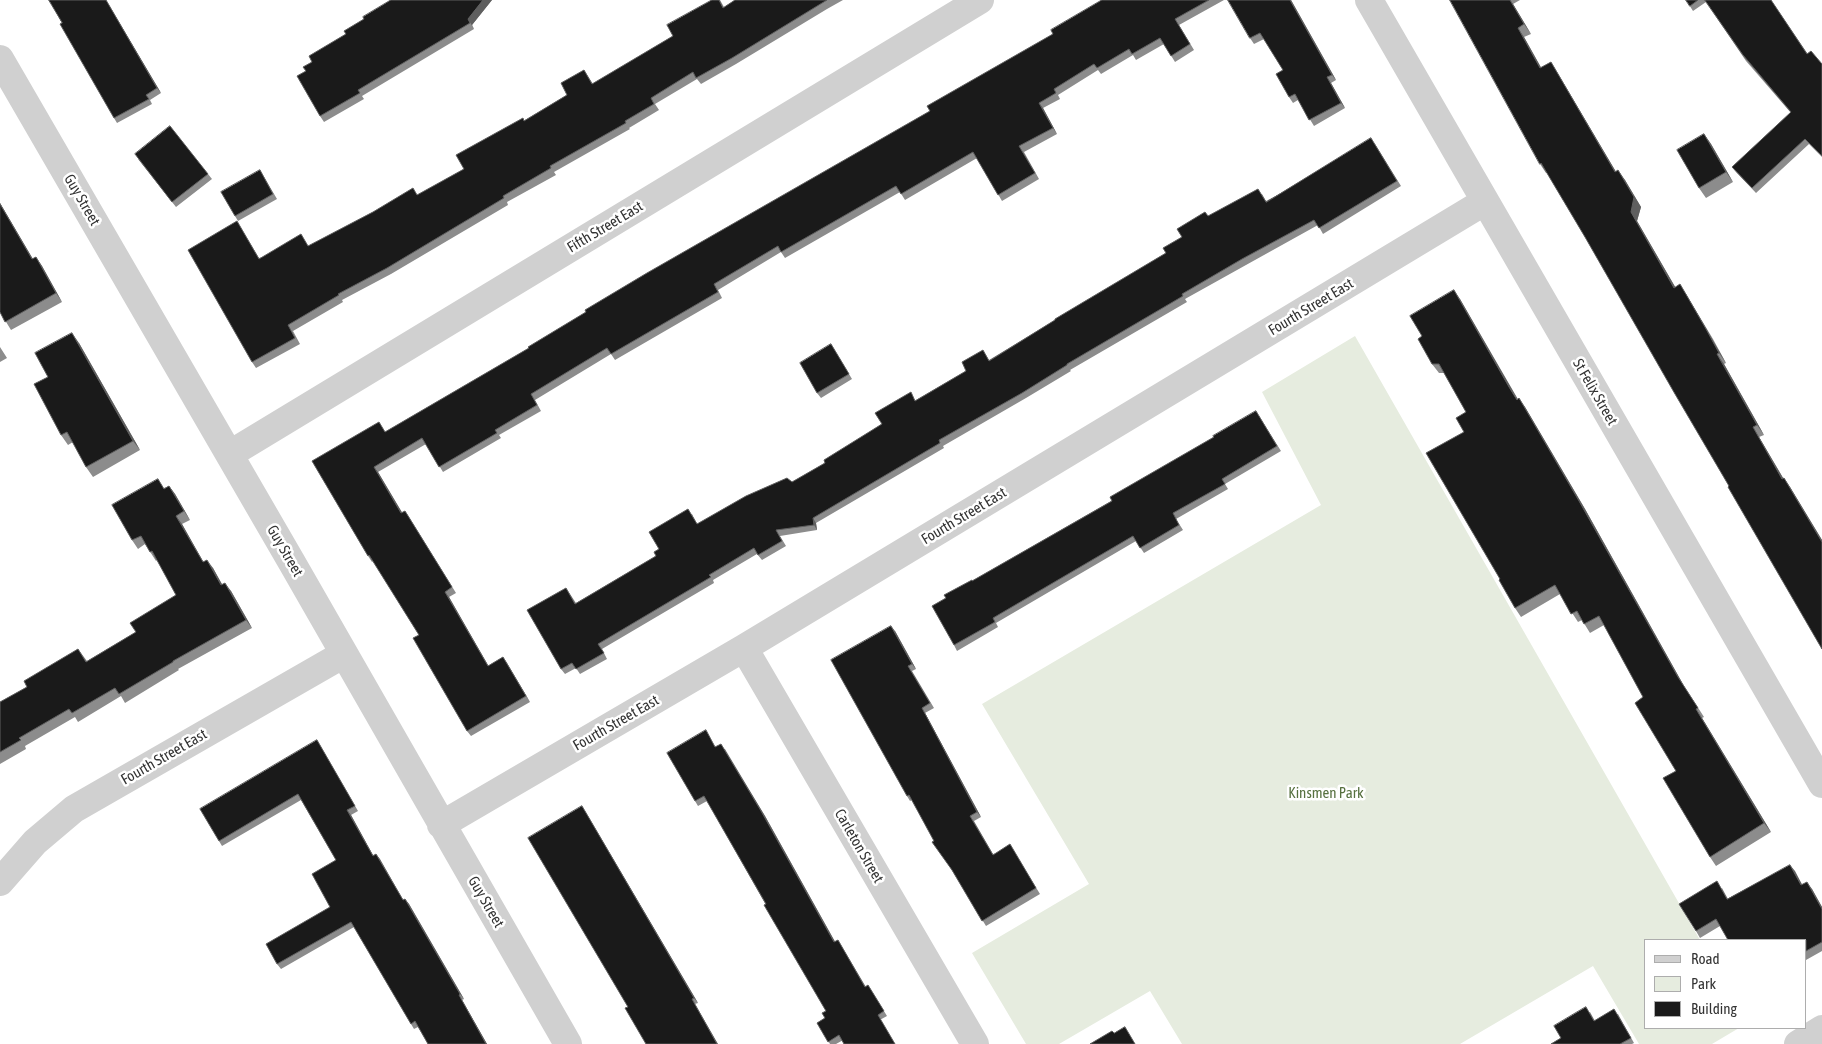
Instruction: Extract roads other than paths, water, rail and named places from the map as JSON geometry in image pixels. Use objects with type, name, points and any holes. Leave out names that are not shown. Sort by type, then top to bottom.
[{"type":"street","name":"Fifth Street East","points":[[230,454],[980,0]]},
{"type":"street","name":"St Felix Street","points":[[1369,0],[1822,784]]},
{"type":"street","name":"Guy Street","points":[[0,59],[230,454],[568,1044]]},
{"type":"street","name":"Fourth Street East","points":[[441,825],[744,648],[1484,202]]},
{"type":"street","name":"Carleton Street","points":[[744,648],[974,1044]]},
{"type":"street","name":"Fourth Street East","points":[[0,882],[35,842],[74,809],[344,654]]},
{"type":"street","points":[[1798,1044],[1822,1030]]},
{"type":"park label","name":"Kinsmen Park","points":[[1326,793]]}]
